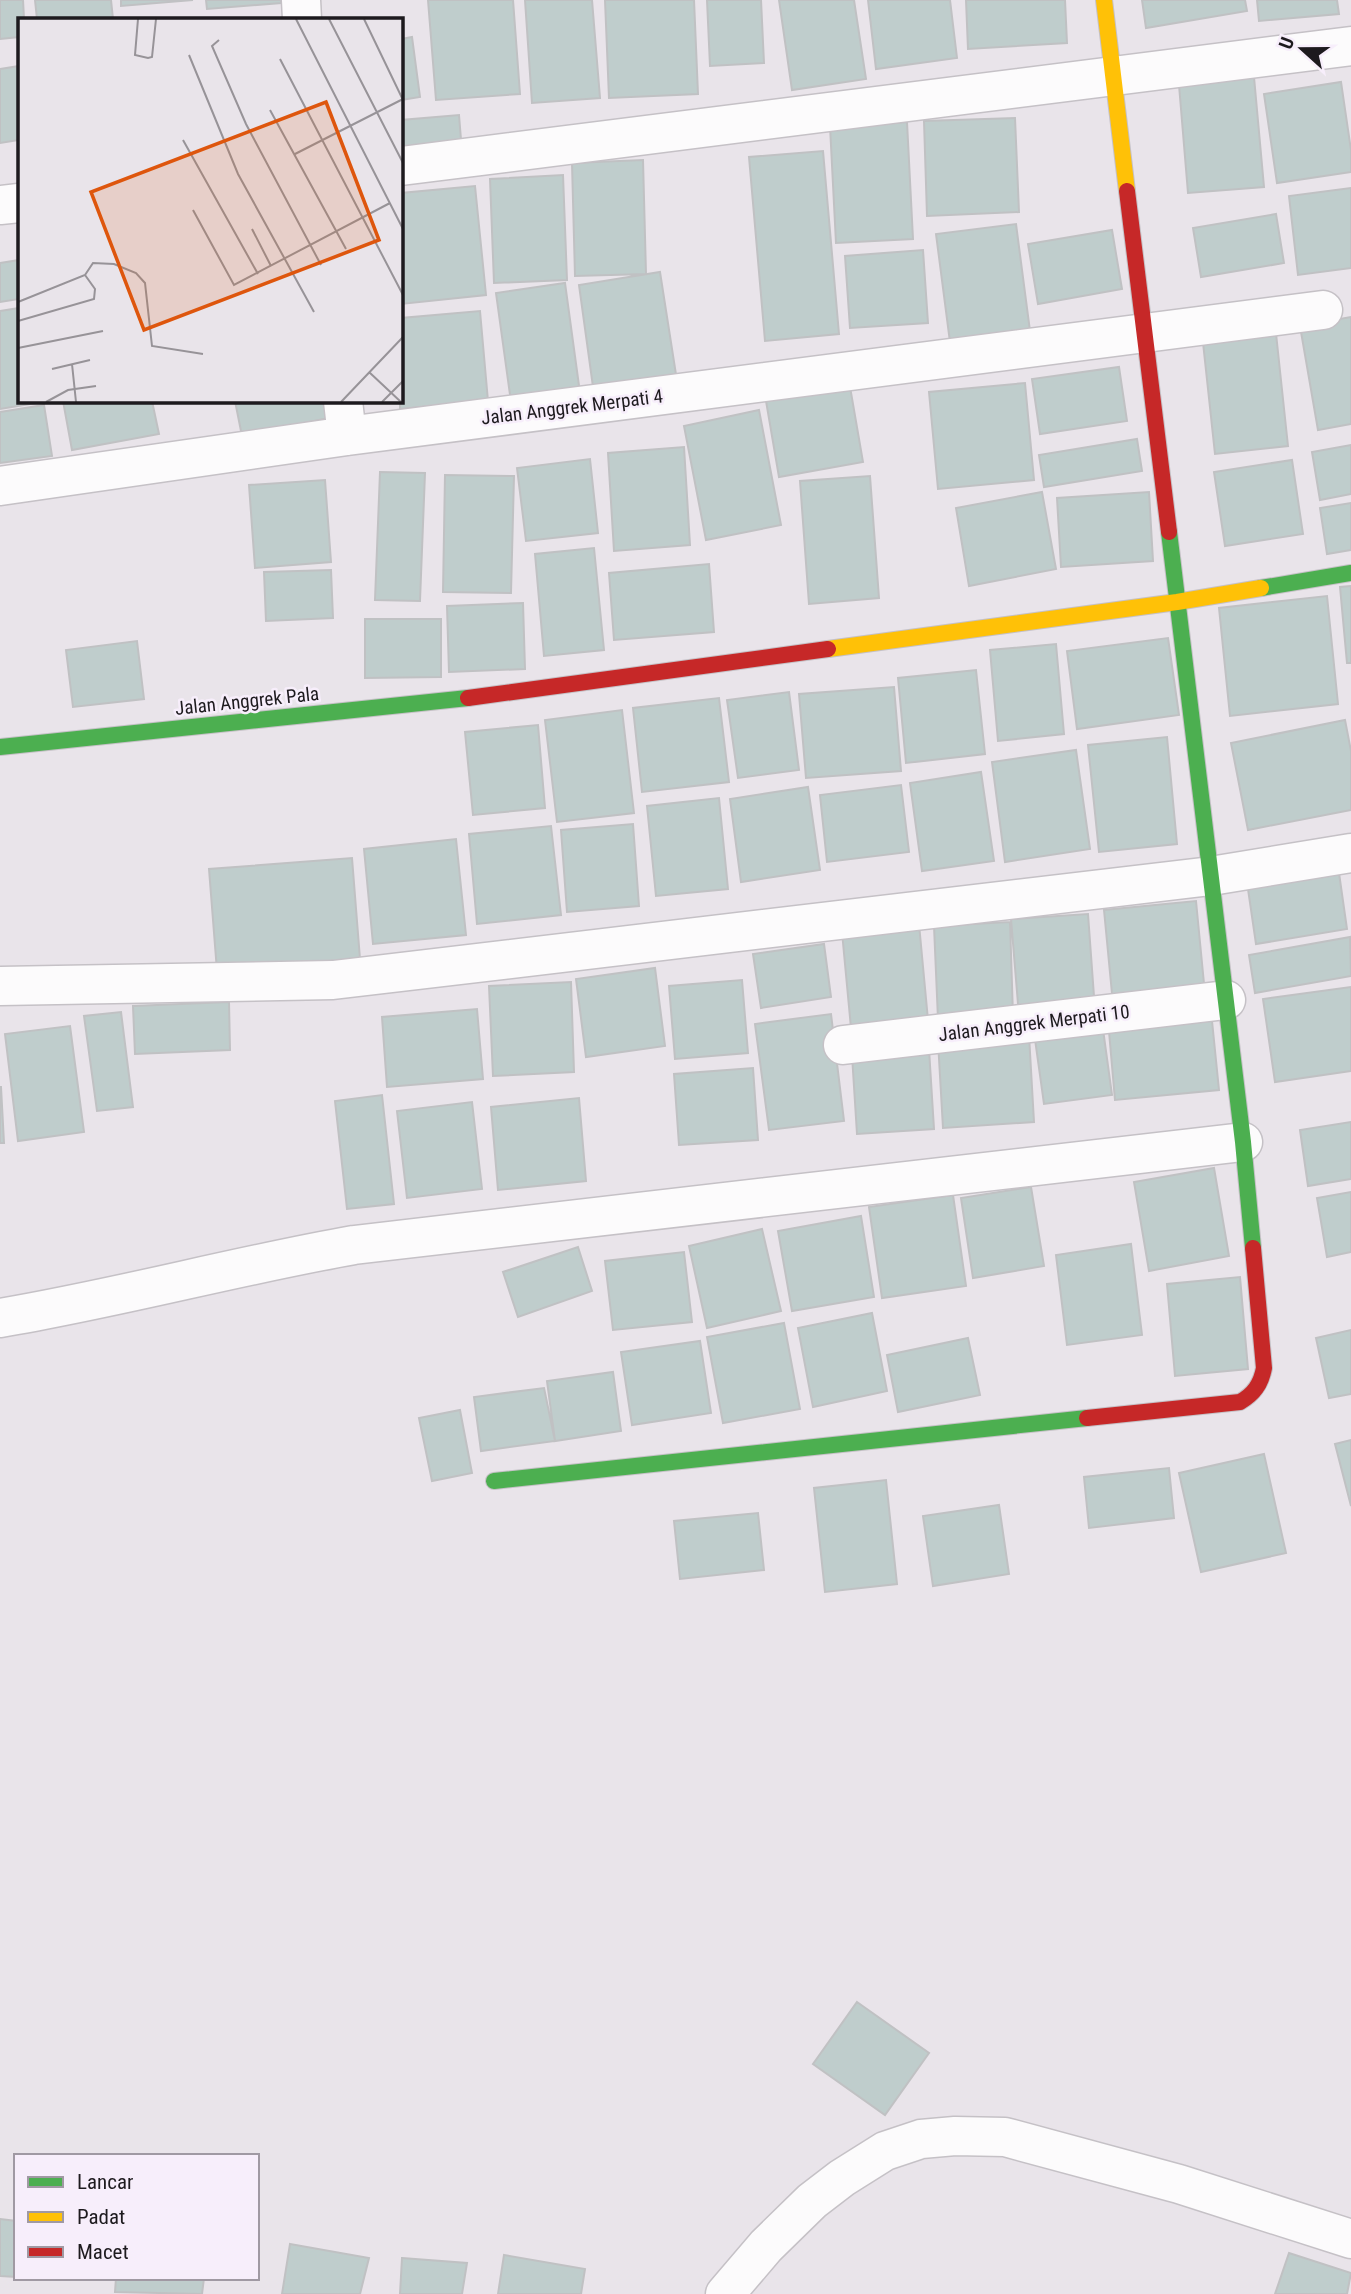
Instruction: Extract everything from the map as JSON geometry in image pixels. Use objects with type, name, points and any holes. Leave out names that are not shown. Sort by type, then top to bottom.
[{"type":"street","points":[[300,0],[302,18]]},
{"type":"street","points":[[494,1481],[1240,1402],[1258,1389],[1264,1368],[1243,1142],[1104,0]]},
{"type":"street","points":[[402,166],[1351,46]]},
{"type":"street","points":[[0,205],[18,203]]},
{"type":"street","name":"Jalan Anggrek Merpati 4","points":[[0,486],[345,418],[1144,332],[1323,310]]},
{"type":"street","name":"Jalan Anggrek Pala","points":[[0,747],[498,695],[1177,602],[1351,573]]},
{"type":"street","points":[[0,986],[334,980],[1211,876],[1351,853]]},
{"type":"street","name":"Jalan Anggrek Merpati 10","points":[[843,1045],[1226,1000]]},
{"type":"street","points":[[0,1318],[73,1306],[284,1258],[354,1245],[1243,1142]]},
{"type":"street","points":[[725,2294],[766,2246],[812,2201],[842,2178],[885,2151],[921,2139],[955,2136],[1005,2137],[1179,2184],[1351,2239]]},
{"type":"building","points":[[0,0],[23,0],[24,18],[18,18],[18,37],[0,39]]},
{"type":"building","points":[[35,0],[111,0],[113,18],[37,18]]},
{"type":"building","points":[[121,0],[193,0],[121,6]]},
{"type":"building","points":[[206,0],[281,0],[281,3],[207,9]]},
{"type":"building","points":[[428,0],[513,0],[520,94],[436,100]]},
{"type":"building","points":[[525,0],[592,0],[600,98],[532,103]]},
{"type":"building","points":[[605,0],[694,0],[698,94],[609,98]]},
{"type":"building","points":[[707,0],[761,0],[764,63],[710,66]]},
{"type":"building","points":[[779,0],[854,0],[866,79],[792,90]]},
{"type":"building","points":[[868,0],[950,0],[957,58],[876,69]]},
{"type":"building","points":[[966,0],[1065,0],[1067,43],[968,49]]},
{"type":"building","points":[[1142,0],[1245,0],[1247,11],[1146,28]]},
{"type":"building","points":[[1257,0],[1337,0],[1339,14],[1259,21]]},
{"type":"building","points":[[412,37],[420,97],[402,100],[402,39]]},
{"type":"building","points":[[18,66],[18,140],[0,143],[0,69]]},
{"type":"building","points":[[1254,77],[1264,187],[1188,193],[1179,85]]},
{"type":"building","points":[[1341,82],[1351,150],[1351,172],[1277,183],[1264,94]]},
{"type":"building","points":[[459,115],[462,152],[402,157],[402,120]]},
{"type":"building","points":[[1015,118],[1019,212],[927,216],[924,121]]},
{"type":"building","points":[[907,122],[913,239],[836,243],[830,126]]},
{"type":"building","points":[[823,151],[839,334],[765,341],[749,157]]},
{"type":"building","points":[[643,160],[646,274],[575,276],[572,163]]},
{"type":"building","points":[[563,175],[567,280],[494,283],[490,179]]},
{"type":"building","points":[[475,186],[486,295],[402,304],[402,193]]},
{"type":"building","points":[[1351,188],[1351,268],[1298,275],[1289,196]]},
{"type":"building","points":[[1276,214],[1284,263],[1201,277],[1193,228]]},
{"type":"building","points":[[1016,224],[1030,331],[950,342],[936,234]]},
{"type":"building","points":[[1112,230],[1122,289],[1038,304],[1028,244]]},
{"type":"building","points":[[923,250],[928,323],[850,328],[845,256]]},
{"type":"building","points":[[18,260],[18,299],[0,302],[0,263]]},
{"type":"building","points":[[660,272],[677,381],[594,394],[579,285]]},
{"type":"building","points":[[565,283],[580,393],[511,402],[496,293]]},
{"type":"building","points":[[18,308],[18,402],[42,402],[0,409],[0,311]]},
{"type":"building","points":[[480,311],[488,401],[400,409],[402,318]]},
{"type":"building","points":[[1351,317],[1351,424],[1318,430],[1300,326]]},
{"type":"building","points":[[1275,324],[1288,446],[1215,454],[1202,333]]},
{"type":"building","points":[[1119,367],[1127,421],[1040,434],[1032,379]]},
{"type":"building","points":[[849,381],[863,462],[779,477],[765,395]]},
{"type":"building","points":[[1025,383],[1034,480],[938,489],[929,392]]},
{"type":"building","points":[[63,402],[152,402],[159,434],[72,450]]},
{"type":"building","points":[[235,402],[336,402],[338,416],[242,436]]},
{"type":"building","points":[[44,405],[52,456],[0,463],[0,412]]},
{"type":"building","points":[[759,410],[781,525],[706,540],[684,426]]},
{"type":"building","points":[[1137,439],[1142,471],[1044,487],[1039,455]]},
{"type":"building","points":[[1351,445],[1351,494],[1320,500],[1312,452]]},
{"type":"building","points":[[684,447],[690,545],[614,551],[608,453]]},
{"type":"building","points":[[590,459],[598,533],[526,541],[517,468]]},
{"type":"building","points":[[1292,460],[1303,534],[1225,546],[1214,472]]},
{"type":"building","points":[[380,472],[425,473],[420,601],[375,600]]},
{"type":"building","points":[[445,475],[514,476],[511,593],[443,592]]},
{"type":"building","points":[[870,476],[879,598],[809,604],[800,481]]},
{"type":"building","points":[[325,480],[331,562],[255,568],[249,485]]},
{"type":"building","points":[[1042,492],[1056,569],[969,586],[956,508]]},
{"type":"building","points":[[1149,492],[1153,561],[1061,567],[1057,498]]},
{"type":"building","points":[[1351,503],[1351,550],[1327,554],[1320,508]]},
{"type":"building","points":[[594,548],[604,650],[544,656],[535,554]]},
{"type":"building","points":[[709,564],[714,632],[614,640],[609,573]]},
{"type":"building","points":[[331,570],[333,618],[266,621],[264,572]]},
{"type":"building","points":[[1351,586],[1351,663],[1347,663],[1340,587]]},
{"type":"building","points":[[1327,596],[1338,704],[1230,716],[1219,608]]},
{"type":"building","points":[[523,603],[525,669],[449,672],[447,606]]},
{"type":"building","points":[[365,619],[441,619],[441,677],[365,678]]},
{"type":"building","points":[[1168,638],[1179,715],[1077,729],[1067,651]]},
{"type":"building","points":[[137,641],[144,699],[73,707],[66,650]]},
{"type":"building","points":[[1056,644],[1064,734],[998,741],[990,650]]},
{"type":"building","points":[[976,670],[985,754],[906,763],[898,678]]},
{"type":"building","points":[[894,687],[901,771],[806,778],[799,694]]},
{"type":"building","points":[[789,692],[799,770],[738,778],[727,700]]},
{"type":"building","points":[[719,698],[729,782],[642,792],[633,708]]},
{"type":"building","points":[[622,710],[634,813],[557,822],[545,720]]},
{"type":"building","points":[[1345,720],[1351,751],[1351,810],[1248,830],[1231,743]]},
{"type":"building","points":[[538,725],[545,808],[473,815],[465,732]]},
{"type":"building","points":[[1167,737],[1177,844],[1099,852],[1088,745]]},
{"type":"building","points":[[1076,750],[1090,849],[1005,862],[992,762]]},
{"type":"building","points":[[981,772],[994,861],[922,871],[910,783]]},
{"type":"building","points":[[901,785],[909,852],[827,862],[820,795]]},
{"type":"building","points":[[808,787],[820,870],[741,882],[730,799]]},
{"type":"building","points":[[719,798],[728,889],[656,896],[647,806]]},
{"type":"building","points":[[633,824],[639,906],[567,912],[561,830]]},
{"type":"building","points":[[551,826],[561,915],[477,924],[469,834]]},
{"type":"building","points":[[456,839],[466,935],[373,944],[364,849]]},
{"type":"building","points":[[352,858],[360,959],[217,971],[209,869]]},
{"type":"building","points":[[1339,873],[1347,929],[1256,944],[1248,889]]},
{"type":"building","points":[[1196,901],[1205,994],[1113,1004],[1104,910]]},
{"type":"building","points":[[1088,914],[1095,1010],[1019,1016],[1011,919]]},
{"type":"building","points":[[1010,922],[1013,1016],[938,1019],[934,926]]},
{"type":"building","points":[[919,924],[928,1020],[851,1028],[842,932]]},
{"type":"building","points":[[1350,937],[1351,976],[1255,993],[1249,955]]},
{"type":"building","points":[[824,944],[831,997],[761,1008],[753,954]]},
{"type":"building","points":[[655,968],[665,1046],[586,1057],[576,979]]},
{"type":"building","points":[[742,980],[748,1053],[675,1059],[669,986]]},
{"type":"building","points":[[571,982],[574,1072],[493,1076],[489,986]]},
{"type":"building","points":[[1351,987],[1351,1071],[1275,1082],[1263,999]]},
{"type":"building","points":[[229,1002],[230,1050],[135,1054],[133,1006]]},
{"type":"building","points":[[477,1009],[483,1079],[387,1087],[382,1017]]},
{"type":"building","points":[[1211,1011],[1219,1090],[1115,1100],[1108,1020]]},
{"type":"building","points":[[121,1012],[133,1107],[97,1111],[84,1016]]},
{"type":"building","points":[[831,1014],[844,1121],[769,1130],[755,1024]]},
{"type":"building","points":[[1102,1022],[1112,1095],[1044,1104],[1034,1032]]},
{"type":"building","points":[[70,1026],[84,1132],[18,1141],[5,1034]]},
{"type":"building","points":[[1029,1035],[1034,1122],[943,1128],[938,1041]]},
{"type":"building","points":[[929,1049],[934,1129],[857,1134],[852,1055]]},
{"type":"building","points":[[753,1068],[758,1140],[679,1145],[674,1074]]},
{"type":"building","points":[[1,1087],[4,1143],[0,1143]]},
{"type":"building","points":[[382,1095],[394,1204],[347,1209],[335,1101]]},
{"type":"building","points":[[579,1098],[586,1181],[498,1190],[491,1107]]},
{"type":"building","points":[[472,1102],[482,1189],[407,1198],[397,1111]]},
{"type":"building","points":[[1351,1122],[1351,1179],[1308,1186],[1300,1130]]},
{"type":"building","points":[[1214,1168],[1229,1256],[1149,1271],[1134,1182]]},
{"type":"building","points":[[1031,1187],[1044,1266],[973,1278],[961,1198]]},
{"type":"building","points":[[1351,1192],[1351,1252],[1327,1257],[1317,1198]]},
{"type":"building","points":[[953,1195],[966,1286],[882,1298],[869,1207]]},
{"type":"building","points":[[861,1216],[874,1297],[792,1311],[778,1231]]},
{"type":"building","points":[[762,1229],[781,1311],[707,1328],[689,1246]]},
{"type":"building","points":[[1131,1244],[1142,1335],[1067,1345],[1056,1255]]},
{"type":"building","points":[[578,1247],[592,1291],[518,1317],[503,1272]]},
{"type":"building","points":[[684,1252],[692,1322],[613,1330],[605,1261]]},
{"type":"building","points":[[1240,1277],[1248,1369],[1175,1376],[1167,1284]]},
{"type":"building","points":[[872,1313],[887,1391],[813,1407],[798,1328]]},
{"type":"building","points":[[784,1323],[800,1409],[723,1423],[707,1337]]},
{"type":"building","points":[[1351,1330],[1351,1394],[1329,1398],[1316,1338]]},
{"type":"building","points":[[968,1338],[980,1395],[898,1412],[887,1355]]},
{"type":"building","points":[[700,1341],[711,1413],[632,1425],[621,1352]]},
{"type":"building","points":[[613,1372],[621,1431],[555,1441],[547,1381]]},
{"type":"building","points":[[544,1388],[555,1441],[481,1451],[474,1397]]},
{"type":"building","points":[[460,1410],[472,1473],[432,1481],[419,1418]]},
{"type":"building","points":[[1351,1440],[1351,1506],[1335,1444]]},
{"type":"building","points":[[1264,1454],[1286,1553],[1201,1572],[1179,1473]]},
{"type":"building","points":[[1169,1468],[1174,1518],[1089,1528],[1084,1477]]},
{"type":"building","points":[[886,1480],[897,1584],[825,1592],[814,1488]]},
{"type":"building","points":[[999,1505],[1009,1574],[933,1586],[923,1516]]},
{"type":"building","points":[[758,1513],[764,1570],[680,1579],[674,1521]]},
{"type":"building","points":[[857,2002],[929,2053],[885,2115],[813,2064]]},
{"type":"building","points":[[0,2219],[14,2221],[14,2277],[0,2276]]},
{"type":"building","points":[[290,2244],[369,2258],[360,2294],[282,2294]]},
{"type":"building","points":[[1289,2253],[1351,2273],[1347,2294],[1275,2294]]},
{"type":"building","points":[[504,2255],[585,2269],[581,2294],[498,2294]]},
{"type":"building","points":[[402,2258],[467,2263],[462,2294],[400,2294]]},
{"type":"building","points":[[116,2280],[204,2280],[202,2294],[115,2292]]},
{"type":"traffic: fast","points":[[1169,532],[1243,1142],[1253,1248]]},
{"type":"traffic: fast","points":[[1261,588],[1351,573]]},
{"type":"traffic: fast","points":[[0,747],[468,698]]},
{"type":"traffic: fast","points":[[494,1481],[1087,1418]]},
{"type":"traffic: slow","points":[[1104,0],[1127,191]]},
{"type":"traffic: slow","points":[[828,649],[1177,602],[1261,588]]},
{"type":"traffic: jam","points":[[1127,191],[1169,532]]},
{"type":"traffic: jam","points":[[468,698],[828,649]]},
{"type":"traffic: jam","points":[[1087,1418],[1240,1402],[1253,1392],[1259,1384],[1264,1368],[1253,1248]]}]
